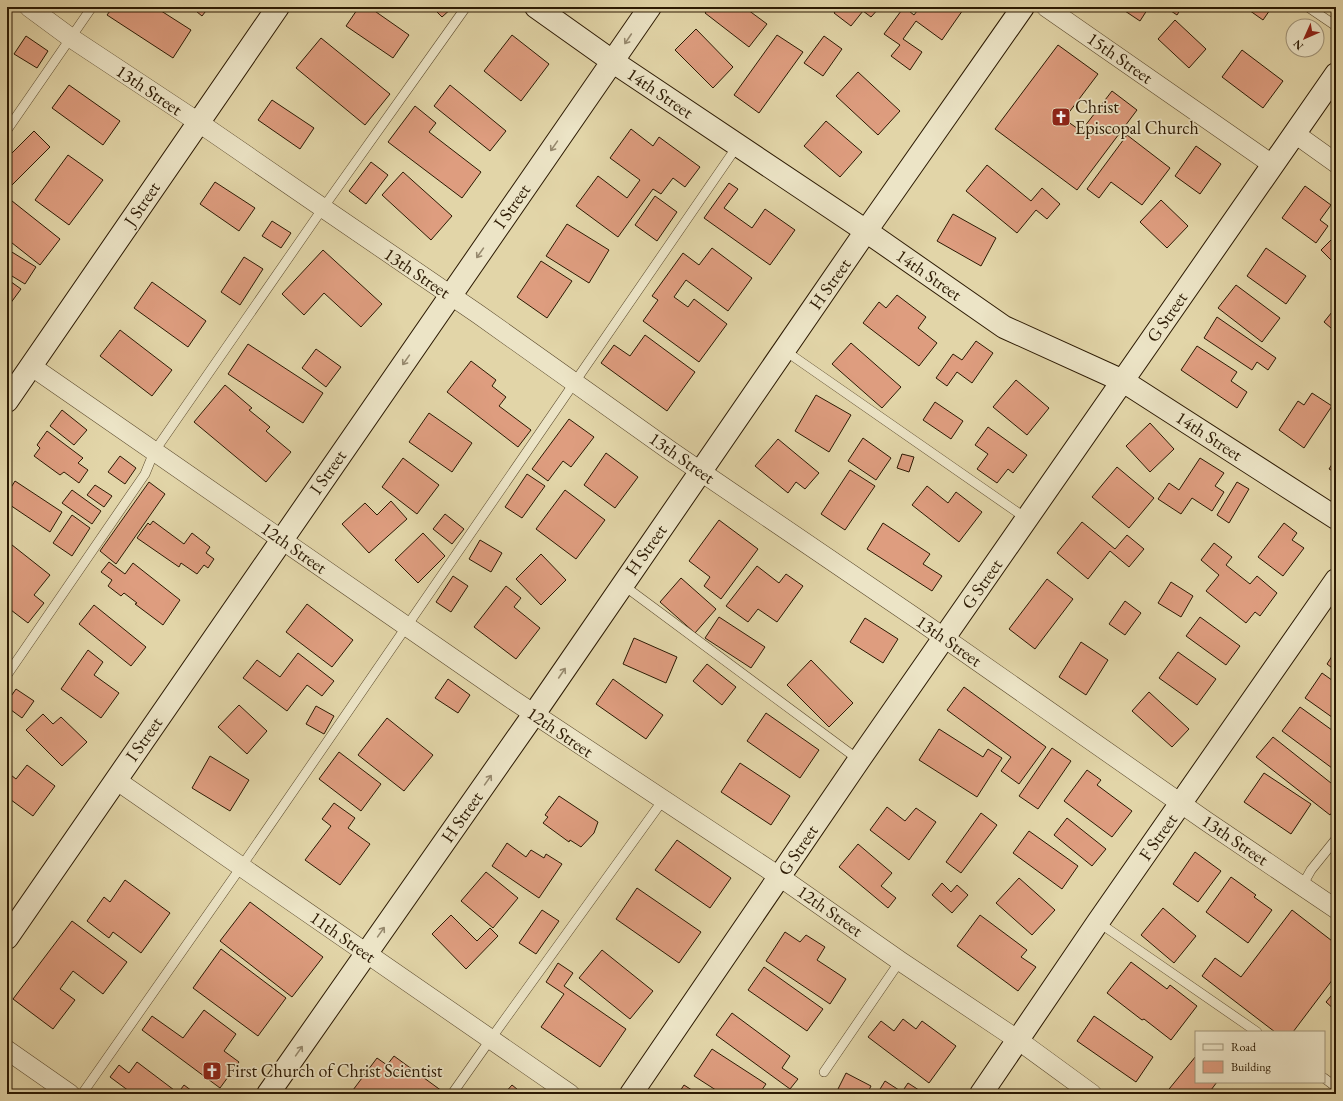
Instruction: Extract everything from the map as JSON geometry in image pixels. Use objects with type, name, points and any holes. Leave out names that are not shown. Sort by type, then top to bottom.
[{"type":"street","name":"13th Street","points":[[29,7],[71,38],[198,122],[323,208],[575,383],[700,472],[923,622],[1336,909]]},
{"type":"street","name":"J Street","points":[[7,401],[278,7]]},
{"type":"street","name":"14th Street","points":[[536,7],[612,61],[866,231],[1004,327],[1123,381],[1336,518]]},
{"type":"street","name":"I Street","points":[[7,938],[650,7]]},
{"type":"street","name":"H Street","points":[[268,1094],[534,714],[866,231],[1023,7]]},
{"type":"street","name":"15th Street","points":[[1046,7],[1273,165]]},
{"type":"street","name":"G Street","points":[[631,1094],[859,760],[1336,74]]},
{"type":"street","points":[[1294,133],[1336,163]]},
{"type":"street","name":"12th Street","points":[[31,366],[534,714],[780,877],[900,961],[1018,1040],[1092,1094]]},
{"type":"street","name":"F Street","points":[[981,1094],[1098,922],[1336,580]]},
{"type":"street","name":"11th Street","points":[[116,780],[570,1094]]},
{"type":"street","points":[[7,1050],[70,1094]]},
{"type":"lane","points":[[7,130],[92,7]]},
{"type":"lane","points":[[7,674],[145,474],[154,452],[323,208],[466,7]]},
{"type":"lane","points":[[1308,7],[1336,26]]},
{"type":"lane","points":[[82,1094],[407,627],[738,145]]},
{"type":"lane","points":[[784,350],[1028,519]]},
{"type":"lane","points":[[622,584],[859,760]]},
{"type":"lane","points":[[452,1094],[663,800]]},
{"type":"lane","points":[[1302,886],[1311,870],[1336,839]]},
{"type":"lane","points":[[1098,922],[1256,1031]]},
{"type":"lane","points":[[824,1072],[900,961]]},
{"type":"lane","points":[[1325,1079],[1336,1087]]},
{"type":"building","points":[[113,7],[155,7],[191,30],[173,58],[107,15]]},
{"type":"building","points":[[191,7],[209,7],[202,16]]},
{"type":"building","points":[[359,7],[369,7],[409,35],[393,58],[346,26]]},
{"type":"building","points":[[432,7],[453,7],[442,17]]},
{"type":"building","points":[[710,7],[744,7],[767,24],[749,47],[705,13]]},
{"type":"building","points":[[839,7],[880,7],[871,17],[863,11],[851,26],[834,13]]},
{"type":"building","points":[[904,7],[914,15],[920,7],[965,7],[942,40],[916,21],[903,39],[922,52],[910,70],[891,56],[900,45],[884,34]]},
{"type":"building","points":[[1119,7],[1149,7],[1140,21]]},
{"type":"building","points":[[1165,7],[1182,7],[1177,15]]},
{"type":"building","points":[[1272,7],[1263,20],[1246,8]]},
{"type":"building","points":[[1175,20],[1206,49],[1189,68],[1158,39]]},
{"type":"building","points":[[696,29],[733,67],[713,88],[675,50]]},
{"type":"building","points":[[512,35],[549,64],[521,101],[484,71]]},
{"type":"building","points":[[777,35],[803,52],[759,113],[734,95]]},
{"type":"building","points":[[26,36],[48,51],[37,68],[14,54]]},
{"type":"building","points":[[824,36],[842,49],[823,76],[804,63]]},
{"type":"building","points":[[321,38],[390,94],[365,125],[296,68]]},
{"type":"building","points":[[1058,45],[1098,74],[1064,119],[1081,131],[1112,91],[1137,110],[1077,190],[995,129]]},
{"type":"building","points":[[1242,50],[1283,81],[1263,108],[1222,77]]},
{"type":"building","points":[[858,72],[900,111],[878,135],[836,96]]},
{"type":"building","points":[[69,85],[120,121],[103,145],[52,108]]},
{"type":"building","points":[[450,85],[506,131],[490,151],[434,106]]},
{"type":"building","points":[[272,100],[314,128],[300,149],[258,120]]},
{"type":"building","points":[[415,106],[436,123],[429,132],[481,172],[462,198],[388,142]]},
{"type":"building","points":[[826,121],[862,152],[840,177],[804,146]]},
{"type":"building","points":[[631,129],[653,146],[659,137],[700,167],[685,187],[673,178],[661,194],[653,189],[618,237],[576,206],[598,176],[627,198],[640,180],[610,158]]},
{"type":"building","points":[[34,131],[50,147],[12,185],[7,179],[7,158]]},
{"type":"building","points":[[1127,135],[1170,168],[1142,205],[1111,182],[1099,198],[1087,189]]},
{"type":"building","points":[[1196,146],[1221,164],[1200,194],[1175,176]]},
{"type":"building","points":[[68,155],[103,180],[69,225],[35,200]]},
{"type":"building","points":[[371,162],[388,175],[366,204],[349,191]]},
{"type":"building","points":[[987,165],[1031,201],[1042,188],[1060,204],[1047,219],[1036,210],[1017,233],[966,191]]},
{"type":"building","points":[[403,172],[452,216],[431,240],[382,195]]},
{"type":"building","points":[[215,182],[255,208],[239,231],[200,204]]},
{"type":"building","points":[[729,183],[738,189],[724,208],[752,228],[765,209],[795,230],[770,265],[704,218]]},
{"type":"building","points":[[1305,186],[1331,205],[1320,220],[1328,226],[1316,243],[1282,218]]},
{"type":"building","points":[[655,196],[677,212],[657,241],[635,225]]},
{"type":"building","points":[[7,197],[60,239],[40,265],[7,239]]},
{"type":"building","points":[[1161,200],[1188,226],[1167,248],[1140,222]]},
{"type":"building","points":[[953,214],[996,238],[981,266],[937,241]]},
{"type":"building","points":[[272,221],[291,233],[281,248],[262,236]]},
{"type":"building","points":[[567,224],[609,250],[589,283],[546,256]]},
{"type":"building","points":[[1336,235],[1336,265],[1321,250]]},
{"type":"building","points":[[712,248],[752,278],[728,311],[686,280],[674,297],[688,307],[694,299],[727,324],[699,362],[643,321],[658,300],[652,296],[683,253],[699,265]]},
{"type":"building","points":[[1266,248],[1306,276],[1286,304],[1247,276]]},
{"type":"building","points":[[7,249],[36,267],[25,284],[7,273]]},
{"type":"building","points":[[323,250],[382,304],[361,327],[324,293],[304,315],[282,294]]},
{"type":"building","points":[[244,257],[263,269],[240,305],[221,292]]},
{"type":"building","points":[[541,261],[572,281],[547,318],[517,297]]},
{"type":"building","points":[[7,279],[21,289],[7,308]]},
{"type":"building","points":[[152,282],[206,321],[188,347],[134,308]]},
{"type":"building","points":[[1236,285],[1280,318],[1262,342],[1218,308]]},
{"type":"building","points":[[897,295],[926,317],[918,328],[937,343],[919,366],[863,323],[879,302],[886,308]]},
{"type":"building","points":[[1336,307],[1336,322],[1331,328],[1324,322]]},
{"type":"building","points":[[1217,317],[1276,358],[1268,370],[1257,362],[1252,370],[1204,338]]},
{"type":"building","points":[[120,330],[172,370],[152,396],[100,356]]},
{"type":"building","points":[[645,335],[695,372],[667,411],[601,363],[614,345],[630,356]]},
{"type":"building","points":[[976,341],[993,353],[972,383],[957,372],[947,386],[936,378],[953,354],[962,360]]},
{"type":"building","points":[[851,343],[901,387],[882,408],[832,364]]},
{"type":"building","points":[[248,344],[323,393],[303,423],[228,374]]},
{"type":"building","points":[[1197,346],[1237,372],[1231,381],[1247,392],[1237,408],[1181,370]]},
{"type":"building","points":[[316,349],[341,367],[326,387],[302,368]]},
{"type":"building","points":[[471,361],[496,380],[492,386],[506,397],[499,406],[531,430],[518,447],[447,392]]},
{"type":"building","points":[[1016,380],[1049,408],[1027,435],[993,407]]},
{"type":"building","points":[[225,385],[252,408],[249,410],[270,427],[266,431],[291,452],[266,482],[194,422]]},
{"type":"building","points":[[1312,393],[1332,406],[1304,448],[1279,430],[1298,401],[1304,405]]},
{"type":"building","points":[[816,395],[851,415],[829,452],[795,431]]},
{"type":"building","points":[[935,402],[963,421],[951,439],[923,420]]},
{"type":"building","points":[[62,410],[87,430],[74,445],[50,426]]},
{"type":"building","points":[[429,413],[472,443],[452,472],[409,442]]},
{"type":"building","points":[[569,419],[594,437],[571,467],[563,461],[548,481],[532,469]]},
{"type":"building","points":[[1150,423],[1174,449],[1150,472],[1126,446]]},
{"type":"building","points":[[988,427],[1027,455],[1013,473],[1008,469],[997,483],[977,469],[988,454],[975,445]]},
{"type":"building","points":[[47,431],[83,458],[78,463],[88,470],[79,483],[64,472],[60,475],[34,456],[40,448],[37,445]]},
{"type":"building","points":[[863,438],[891,458],[876,480],[848,461]]},
{"type":"building","points":[[778,439],[819,473],[805,489],[796,482],[788,493],[755,466]]},
{"type":"building","points":[[606,453],[638,477],[615,508],[584,485]]},
{"type":"building","points":[[902,454],[914,457],[909,472],[897,468]]},
{"type":"building","points":[[120,456],[136,468],[125,484],[108,472]]},
{"type":"building","points":[[403,458],[439,485],[417,514],[382,487]]},
{"type":"building","points":[[1200,458],[1224,473],[1215,486],[1224,492],[1212,511],[1192,498],[1181,514],[1158,499],[1169,483],[1179,490]]},
{"type":"building","points":[[1336,458],[1336,473],[1329,469]]},
{"type":"building","points":[[1117,467],[1154,498],[1129,528],[1092,497]]},
{"type":"building","points":[[850,470],[875,486],[845,530],[821,514]]},
{"type":"building","points":[[527,474],[545,486],[522,518],[505,507]]},
{"type":"building","points":[[15,481],[62,512],[50,532],[7,503],[7,494]]},
{"type":"building","points":[[149,482],[165,494],[116,564],[100,551]]},
{"type":"building","points":[[1237,482],[1249,489],[1229,523],[1217,515]]},
{"type":"building","points":[[95,485],[112,496],[104,507],[87,495]]},
{"type":"building","points":[[927,486],[948,503],[956,492],[982,512],[959,542],[912,505]]},
{"type":"building","points":[[72,490],[101,511],[92,524],[62,503]]},
{"type":"building","points":[[565,490],[605,520],[576,559],[536,529]]},
{"type":"building","points":[[391,501],[407,519],[369,553],[342,524],[365,503],[377,515]]},
{"type":"building","points":[[445,514],[464,529],[452,544],[433,529]]},
{"type":"building","points":[[72,515],[90,528],[72,556],[53,543]]},
{"type":"building","points":[[719,520],[758,549],[721,599],[704,586],[710,577],[689,561]]},
{"type":"building","points":[[153,521],[184,544],[192,533],[210,547],[206,553],[214,559],[208,568],[204,565],[197,574],[181,563],[179,567],[137,538],[148,523],[150,525]]},
{"type":"building","points":[[1082,522],[1115,549],[1127,535],[1144,549],[1129,567],[1110,551],[1088,579],[1057,553]]},
{"type":"building","points":[[883,523],[930,554],[923,564],[942,576],[932,591],[867,549]]},
{"type":"building","points":[[1284,523],[1297,533],[1292,540],[1304,548],[1283,576],[1258,557]]},
{"type":"building","points":[[423,533],[445,556],[418,583],[395,560]]},
{"type":"building","points":[[480,540],[502,553],[491,572],[469,559]]},
{"type":"building","points":[[7,541],[50,575],[34,595],[44,603],[28,623],[7,607]]},
{"type":"building","points":[[1214,543],[1232,557],[1226,565],[1250,584],[1257,576],[1277,593],[1260,616],[1255,612],[1246,623],[1206,591],[1219,575],[1201,560]]},
{"type":"building","points":[[541,554],[566,580],[541,605],[516,579]]},
{"type":"building","points":[[109,562],[125,574],[133,563],[180,600],[163,625],[135,604],[137,603],[124,593],[121,596],[108,586],[112,580],[101,572]]},
{"type":"building","points":[[757,566],[779,583],[786,574],[803,586],[777,622],[758,609],[748,622],[726,606]]},
{"type":"building","points":[[453,576],[468,586],[451,612],[436,602]]},
{"type":"building","points":[[681,578],[716,609],[695,633],[660,602]]},
{"type":"building","points":[[1047,579],[1073,599],[1035,649],[1009,629]]},
{"type":"building","points":[[1171,582],[1193,596],[1181,617],[1158,603]]},
{"type":"building","points":[[506,586],[521,598],[514,607],[540,628],[516,659],[474,627]]},
{"type":"building","points":[[1125,601],[1141,613],[1125,635],[1109,624]]},
{"type":"building","points":[[307,604],[353,640],[332,667],[286,632]]},
{"type":"building","points":[[94,605],[146,647],[131,666],[79,624]]},
{"type":"building","points":[[719,617],[765,647],[751,668],[705,638]]},
{"type":"building","points":[[1200,617],[1240,646],[1226,665],[1186,636]]},
{"type":"building","points":[[865,618],[898,639],[883,663],[850,642]]},
{"type":"building","points":[[634,638],[677,657],[666,683],[623,664]]},
{"type":"building","points":[[1081,642],[1108,660],[1086,695],[1059,677]]},
{"type":"building","points":[[88,650],[103,662],[94,675],[119,693],[101,718],[61,689]]},
{"type":"building","points":[[1336,650],[1336,671],[1327,664]]},
{"type":"building","points":[[1178,652],[1216,679],[1197,705],[1159,678]]},
{"type":"building","points":[[298,653],[334,681],[322,696],[307,685],[287,711],[243,678],[257,660],[280,677]]},
{"type":"building","points":[[811,660],[853,703],[829,727],[787,685]]},
{"type":"building","points":[[707,664],[736,687],[722,705],[693,681]]},
{"type":"building","points":[[1322,673],[1336,683],[1336,720],[1305,698]]},
{"type":"building","points":[[448,679],[470,695],[458,713],[435,698]]},
{"type":"building","points":[[613,679],[663,715],[646,739],[596,704]]},
{"type":"building","points":[[964,687],[1046,747],[1019,784],[1001,771],[1011,757],[947,710]]},
{"type":"building","points":[[16,689],[34,701],[22,718],[7,707],[7,702]]},
{"type":"building","points":[[1149,692],[1189,729],[1172,747],[1132,711]]},
{"type":"building","points":[[239,705],[267,731],[247,754],[218,727]]},
{"type":"building","points":[[316,706],[334,716],[324,734],[306,724]]},
{"type":"building","points":[[1300,707],[1336,733],[1336,771],[1282,731]]},
{"type":"building","points":[[766,713],[819,750],[800,778],[747,741]]},
{"type":"building","points":[[43,714],[53,724],[61,717],[87,742],[62,766],[26,730]]},
{"type":"building","points":[[387,718],[433,755],[404,791],[358,755]]},
{"type":"building","points":[[939,729],[983,757],[988,749],[1002,758],[977,797],[919,760]]},
{"type":"building","points":[[1273,737],[1336,787],[1336,807],[1330,815],[1256,757]]},
{"type":"building","points":[[1052,748],[1071,761],[1038,809],[1019,796]]},
{"type":"building","points":[[339,752],[381,784],[361,811],[319,779]]},
{"type":"building","points":[[210,756],[249,780],[230,811],[192,788]]},
{"type":"building","points":[[740,763],[790,796],[771,825],[721,792]]},
{"type":"building","points":[[27,765],[55,786],[33,816],[7,797],[7,772],[16,779]]},
{"type":"building","points":[[1087,770],[1101,780],[1097,785],[1132,811],[1112,837],[1064,801]]},
{"type":"building","points":[[1264,773],[1311,804],[1291,834],[1244,802]]},
{"type":"building","points":[[559,796],[598,822],[594,833],[581,847],[570,840],[569,842],[543,823],[548,817],[545,815]]},
{"type":"building","points":[[334,803],[355,818],[348,828],[370,844],[340,885],[305,860],[331,826],[322,819]]},
{"type":"building","points":[[887,807],[905,821],[916,808],[936,822],[909,860],[870,830]]},
{"type":"building","points":[[981,813],[997,825],[961,873],[946,862]]},
{"type":"building","points":[[1067,818],[1106,849],[1092,866],[1054,835]]},
{"type":"building","points":[[1029,831],[1078,866],[1062,889],[1013,853]]},
{"type":"building","points":[[677,840],[731,878],[710,908],[655,870]]},
{"type":"building","points":[[507,843],[526,857],[531,850],[544,858],[546,854],[562,864],[539,898],[492,866]]},
{"type":"building","points":[[858,844],[892,873],[881,886],[896,898],[888,908],[839,867]]},
{"type":"building","points":[[1195,852],[1221,871],[1198,902],[1173,884]]},
{"type":"building","points":[[486,872],[518,898],[493,928],[461,901]]},
{"type":"building","points":[[1231,877],[1256,895],[1254,897],[1272,910],[1248,943],[1206,912]]},
{"type":"building","points":[[1019,878],[1055,910],[1032,935],[996,903]]},
{"type":"building","points":[[125,880],[170,913],[141,953],[113,932],[109,938],[87,921],[104,897],[110,902]]},
{"type":"building","points":[[942,883],[951,892],[957,885],[968,895],[952,913],[932,895]]},
{"type":"building","points":[[637,888],[701,932],[679,963],[616,919]]},
{"type":"building","points":[[250,902],[323,957],[292,997],[220,941]]},
{"type":"building","points":[[1163,908],[1196,936],[1174,963],[1141,935]]},
{"type":"building","points":[[542,910],[559,921],[536,954],[519,943]]},
{"type":"building","points":[[1292,910],[1336,944],[1336,975],[1294,1031],[1274,1031],[1202,976],[1215,958],[1241,977]]},
{"type":"building","points":[[451,915],[477,941],[490,928],[498,936],[466,969],[432,934]]},
{"type":"building","points":[[980,915],[1027,950],[1021,957],[1036,967],[1018,991],[957,946]]},
{"type":"building","points":[[72,921],[127,962],[103,994],[73,971],[60,989],[75,1000],[53,1029],[13,999]]},
{"type":"building","points":[[785,932],[800,942],[806,935],[825,947],[817,960],[846,979],[830,1004],[766,961]]},
{"type":"building","points":[[221,949],[286,998],[258,1036],[193,988]]},
{"type":"building","points":[[602,950],[653,991],[630,1019],[579,978]]},
{"type":"building","points":[[1131,962],[1167,989],[1170,985],[1197,1006],[1171,1040],[1107,993]]},
{"type":"building","points":[[558,963],[573,973],[564,986],[626,1029],[600,1067],[541,1027],[564,994],[546,982]]},
{"type":"building","points":[[764,967],[823,1009],[807,1031],[748,990]]},
{"type":"building","points":[[1336,990],[1336,1011],[1326,1002]]},
{"type":"building","points":[[204,1010],[236,1034],[224,1051],[239,1062],[220,1088],[142,1030],[152,1016],[183,1038]]},
{"type":"building","points":[[732,1013],[790,1056],[782,1068],[798,1079],[790,1089],[716,1035]]},
{"type":"building","points":[[1094,1016],[1153,1057],[1136,1082],[1077,1041]]},
{"type":"building","points":[[903,1019],[916,1029],[922,1021],[956,1046],[929,1083],[868,1037],[881,1021],[894,1031]]},
{"type":"building","points":[[712,1049],[766,1084],[759,1094],[748,1094],[743,1091],[741,1094],[722,1094],[694,1076]]},
{"type":"building","points":[[394,1056],[446,1094],[350,1094],[377,1058],[387,1065]]},
{"type":"building","points":[[1195,1057],[1195,1083],[1216,1083],[1208,1094],[1165,1094]]},
{"type":"building","points":[[137,1062],[178,1093],[184,1085],[196,1094],[133,1094],[110,1077],[119,1065],[129,1073]]},
{"type":"building","points":[[846,1073],[871,1086],[867,1094],[836,1093]]},
{"type":"building","points":[[885,1081],[902,1092],[908,1083],[925,1094],[877,1094]]},
{"type":"building","points":[[512,1085],[523,1094],[504,1094]]},
{"type":"building","points":[[684,1085],[698,1094],[678,1094]]},
{"type":"place","name":"Christ Episcopal Church","points":[[1061,117]]},
{"type":"place","name":"First Church of Christ Scientist","points":[[212,1071]]}]
